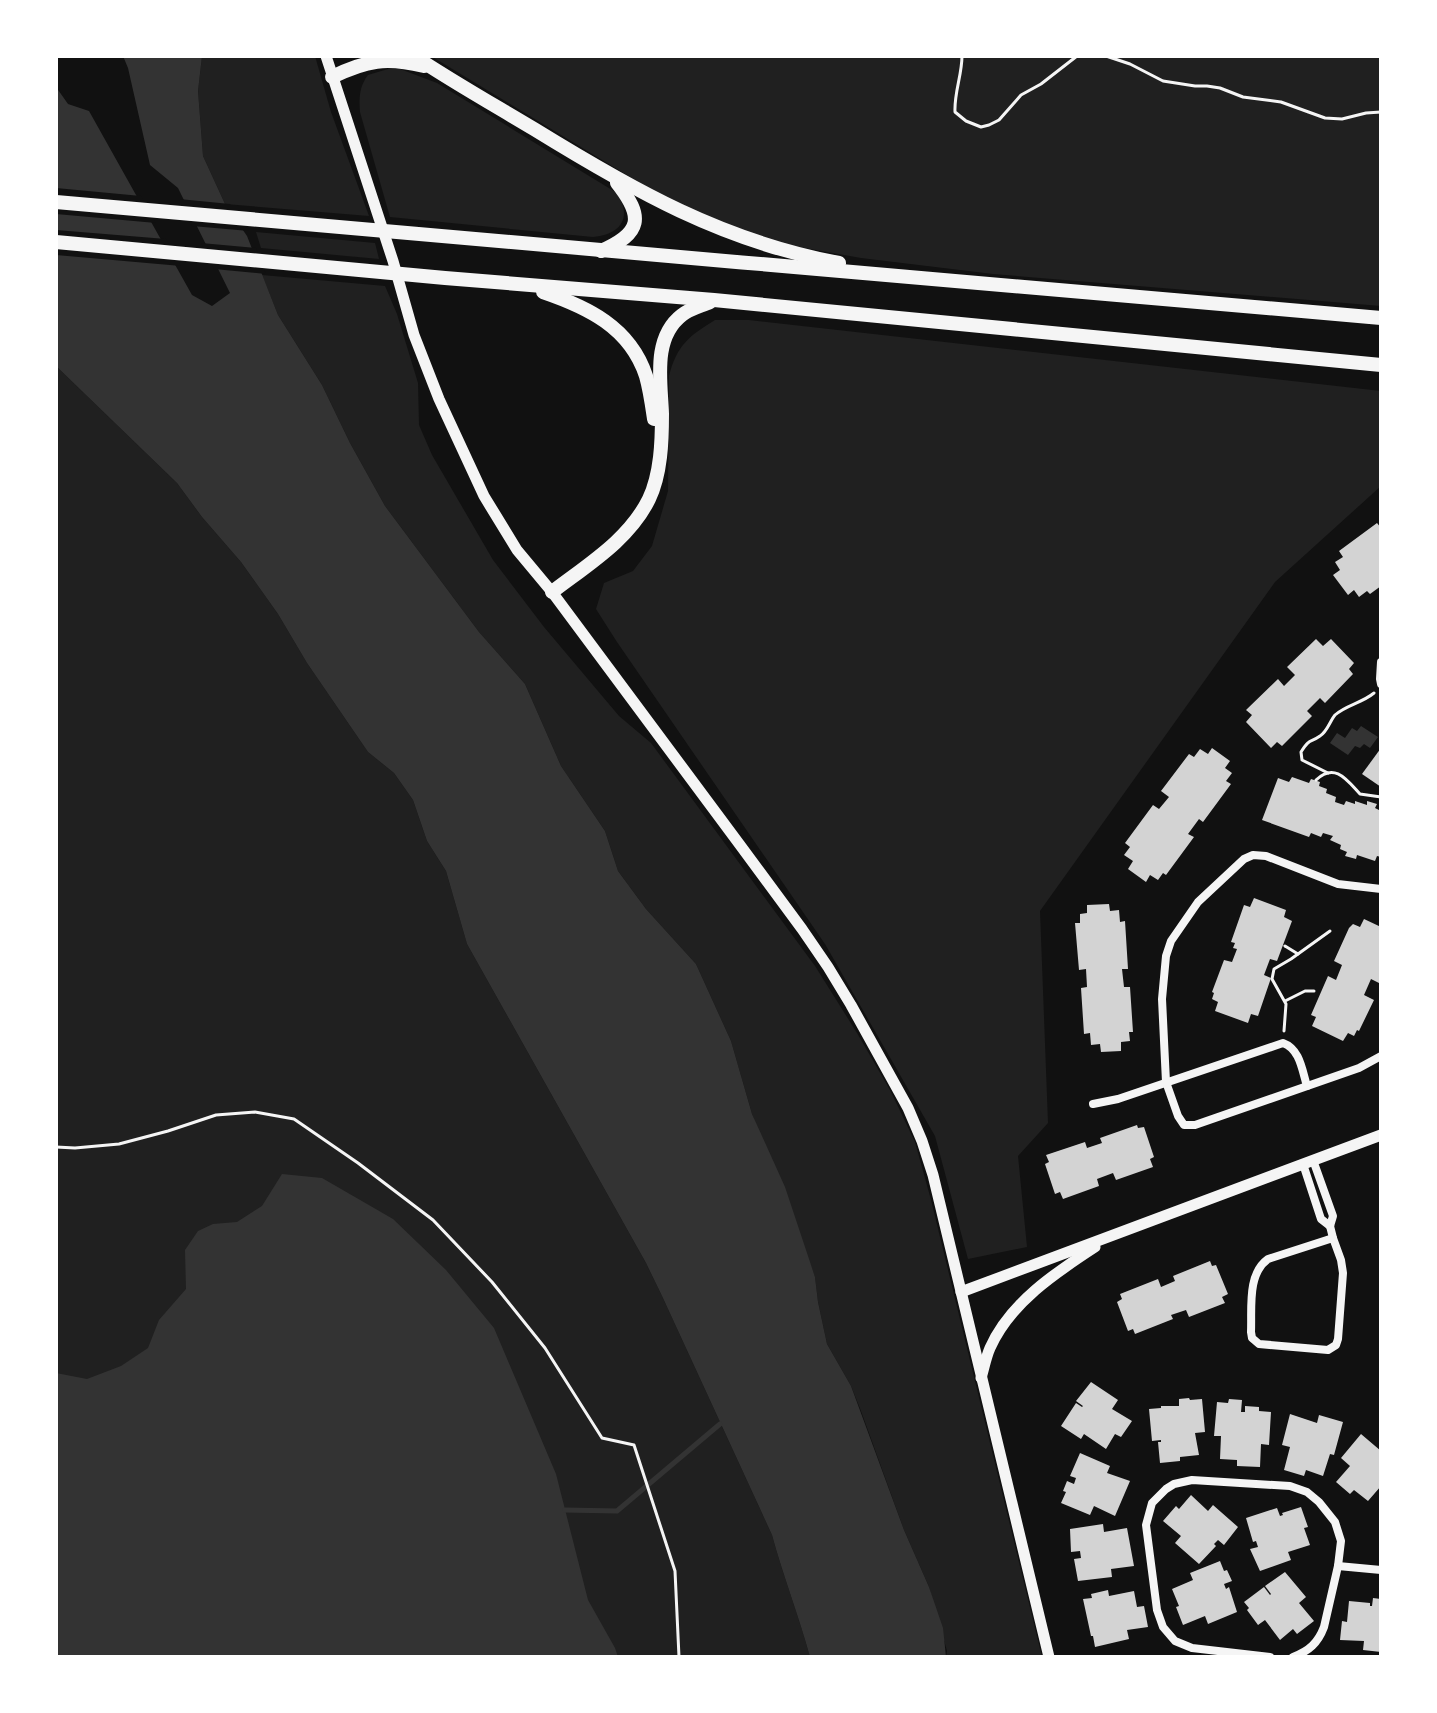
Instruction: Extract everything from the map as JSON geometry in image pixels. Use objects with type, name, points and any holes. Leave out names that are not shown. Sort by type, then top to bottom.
[{"type":"main road","points":[[414,56],[611,177],[684,214],[744,238],[804,256],[909,276]]},
{"type":"main road","points":[[332,77],[354,66],[379,60],[405,61],[432,68]]},
{"type":"main road","points":[[601,251],[626,237],[633,229],[635,218],[631,201],[611,177]]},
{"type":"main road","points":[[56,202],[1381,318]]},
{"type":"main road","points":[[56,242],[714,300],[1381,365]]},
{"type":"main road","points":[[519,284],[583,306],[612,325],[623,337],[645,375],[659,461]]},
{"type":"main road","points":[[552,592],[617,542],[630,529],[650,497],[659,461],[662,415],[658,374],[666,337],[682,314],[714,300]]},
{"type":"street","points":[[326,56],[414,335],[477,482],[517,550],[552,592],[802,929],[851,1005],[908,1108],[933,1175],[1049,1657]]},
{"type":"street","points":[[1381,662],[1381,686]]},
{"type":"street","points":[[1381,889],[1338,884],[1266,856],[1253,855],[1244,859],[1211,888],[1188,914],[1171,941],[1166,956],[1162,999],[1166,1082],[1184,1125],[1359,1068],[1381,1056]]},
{"type":"street","points":[[1093,1104],[1118,1099],[1283,1043],[1295,1050],[1307,1086]]},
{"type":"street","points":[[961,1292],[1381,1135]]},
{"type":"street","points":[[1308,1162],[1333,1216],[1330,1226],[1341,1260],[1343,1282],[1338,1339],[1336,1345],[1328,1350],[1259,1344],[1252,1338],[1251,1332],[1254,1278],[1262,1264],[1268,1259],[1333,1238]]},
{"type":"street","points":[[981,1379],[997,1335],[1021,1305],[1052,1275],[1116,1234]]},
{"type":"street","points":[[1270,1657],[1192,1648],[1175,1641],[1158,1617],[1145,1530],[1148,1511],[1155,1500],[1174,1484],[1192,1480],[1290,1486],[1307,1492],[1335,1522],[1341,1546],[1324,1627],[1320,1638],[1308,1650],[1293,1657]]},
{"type":"street","points":[[1338,1566],[1381,1570]]},
{"type":"path","points":[[962,56],[955,112],[981,127],[999,120],[1021,95],[1041,84],[1077,56]]},
{"type":"path","points":[[1106,56],[1163,81],[1220,88],[1243,97],[1281,102],[1325,118],[1342,119],[1381,112]]},
{"type":"path","points":[[1328,773],[1302,760],[1301,752],[1311,739],[1320,736],[1334,716],[1368,698],[1381,686]]},
{"type":"path","points":[[1316,780],[1321,775],[1334,773],[1351,781],[1360,794],[1379,796]]},
{"type":"path","points":[[1373,803],[1379,796]]},
{"type":"path","points":[[1283,1043],[1286,1004],[1272,979],[1274,969],[1330,931]]},
{"type":"path","points":[[1285,946],[1298,954]]},
{"type":"path","points":[[1285,1001],[1305,991],[1314,991]]},
{"type":"path","points":[[56,1147],[119,1144],[216,1115],[255,1112],[294,1119],[433,1220],[492,1282],[545,1348],[602,1438],[634,1445],[675,1571],[679,1657]]},
{"type":"shaded area","points":[[123,56],[202,56],[198,91],[203,156],[225,204],[247,236],[278,315],[322,385],[385,506],[479,632],[525,684],[561,766],[605,831],[618,871],[646,909],[696,964],[731,1041],[752,1114],[785,1187],[815,1277],[827,1344],[851,1386],[904,1530],[929,1587],[943,1628],[946,1657],[810,1657],[772,1535],[662,1296],[467,944],[446,871],[427,841],[413,800],[394,773],[368,752],[307,663],[278,614],[241,562],[177,483],[56,366],[56,87],[68,104],[89,111],[192,295],[212,306],[230,293],[178,188],[150,165]]},
{"type":"shaded area","points":[[202,56],[315,56],[331,112],[369,216],[225,204],[203,156],[198,91]]},
{"type":"shaded area","points":[[431,56],[1381,56],[1381,306],[993,274],[861,258],[788,245],[729,226],[668,200]]},
{"type":"shaded area","points":[[400,69],[437,83],[617,193],[624,210],[621,224],[610,233],[593,237],[390,217],[360,112],[361,88],[365,79],[368,75]]},
{"type":"shaded area","points":[[256,232],[375,243],[379,259],[261,248]]},
{"type":"shaded area","points":[[262,275],[385,286],[418,383],[419,425],[432,455],[493,560],[544,627],[619,716],[651,743],[815,966],[890,1090],[915,1142],[931,1200],[1042,1657],[946,1657],[929,1587],[904,1530],[851,1386],[827,1344],[815,1277],[752,1114],[731,1041],[696,964],[646,909],[618,871],[605,831],[561,766],[525,684],[479,632],[385,506],[322,385],[278,315]]},
{"type":"shaded area","points":[[715,320],[749,320],[1381,391],[1381,486],[1275,582],[1040,911],[1048,1123],[1018,1156],[1027,1247],[968,1259],[935,1136],[825,944],[596,609],[604,583],[633,571],[652,546],[668,491],[669,376],[685,342]]},
{"type":"shaded area","points":[[56,366],[177,483],[241,562],[278,614],[307,663],[368,752],[394,773],[413,800],[427,841],[446,871],[467,944],[662,1296],[772,1535],[810,1657],[56,1657]]},
{"type":"shaded area","points":[[1361,726],[1378,737],[1370,748],[1364,744],[1360,748],[1355,746],[1348,755],[1330,743],[1337,733],[1345,738],[1352,728],[1357,731]]},
{"type":"shaded area","points":[[282,1174],[322,1178],[393,1219],[446,1270],[494,1328],[556,1474],[588,1600],[618,1657],[56,1657],[56,1373],[87,1379],[121,1366],[148,1348],[159,1320],[186,1289],[185,1250],[198,1231],[213,1224],[237,1222],[262,1206]]},
{"type":"pier","points":[[56,188],[141,196],[156,223],[56,214]]},
{"type":"pier","points":[[179,199],[230,204],[249,231],[192,226]]},
{"type":"pier","points":[[56,230],[166,239],[181,266],[56,255]]},
{"type":"pier","points":[[201,243],[256,248],[266,274],[214,269]]},
{"type":"building","points":[[1377,523],[1381,528],[1381,586],[1359,597],[1354,590],[1348,595],[1333,575],[1340,570],[1335,562],[1343,557],[1339,551]]},
{"type":"building","points":[[1316,639],[1323,646],[1331,639],[1354,663],[1349,669],[1353,674],[1325,703],[1320,698],[1307,711],[1312,716],[1282,746],[1277,742],[1271,748],[1246,722],[1252,715],[1246,710],[1278,679],[1284,686],[1295,675],[1287,667]]},
{"type":"building","points":[[1212,748],[1230,761],[1225,768],[1232,773],[1226,781],[1231,784],[1203,822],[1199,819],[1188,834],[1194,837],[1166,875],[1163,873],[1158,880],[1150,875],[1146,882],[1128,869],[1133,861],[1124,855],[1130,847],[1125,843],[1153,805],[1159,809],[1169,797],[1161,791],[1189,754],[1194,757],[1200,749],[1208,754]]},
{"type":"building","points":[[1381,748],[1381,787],[1362,774]]},
{"type":"building","points":[[1292,777],[1309,783],[1311,779],[1320,782],[1319,786],[1327,789],[1326,793],[1336,797],[1335,802],[1344,805],[1346,801],[1377,804],[1375,808],[1381,811],[1381,857],[1377,856],[1375,861],[1357,855],[1356,859],[1345,856],[1347,852],[1340,849],[1341,845],[1330,840],[1333,836],[1323,833],[1321,837],[1311,833],[1309,837],[1262,820],[1278,778],[1289,782]]},
{"type":"building","points":[[1254,898],[1286,910],[1284,917],[1292,921],[1277,961],[1270,959],[1264,975],[1271,978],[1258,1016],[1251,1014],[1248,1023],[1215,1011],[1218,1002],[1212,999],[1212,992],[1224,960],[1232,962],[1237,949],[1231,942],[1244,905],[1250,907]]},
{"type":"building","points":[[1109,904],[1110,911],[1119,910],[1120,922],[1125,921],[1128,969],[1122,969],[1124,987],[1130,987],[1133,1032],[1129,1032],[1130,1041],[1121,1042],[1121,1051],[1101,1052],[1100,1044],[1091,1045],[1090,1033],[1084,1034],[1081,988],[1087,987],[1086,969],[1079,970],[1075,923],[1080,923],[1080,914],[1087,913],[1087,905]]},
{"type":"building","points":[[1364,919],[1381,927],[1381,984],[1371,979],[1364,995],[1374,1000],[1359,1031],[1354,1036],[1348,1033],[1343,1041],[1312,1026],[1316,1017],[1311,1015],[1328,976],[1336,980],[1342,965],[1334,961],[1349,928],[1353,924],[1360,927]]},
{"type":"building","points":[[1137,1125],[1138,1128],[1144,1127],[1154,1157],[1150,1159],[1153,1167],[1116,1180],[1113,1173],[1097,1179],[1099,1186],[1063,1199],[1060,1192],[1055,1194],[1045,1164],[1049,1162],[1046,1155],[1085,1142],[1087,1148],[1102,1143],[1100,1138]]},
{"type":"building","points":[[1210,1261],[1212,1266],[1216,1265],[1228,1294],[1222,1297],[1225,1303],[1189,1317],[1186,1310],[1171,1315],[1173,1319],[1135,1334],[1133,1329],[1128,1331],[1117,1302],[1122,1299],[1120,1294],[1158,1279],[1161,1287],[1175,1281],[1173,1276]]},
{"type":"building","points":[[1091,1382],[1118,1400],[1112,1409],[1132,1421],[1121,1437],[1115,1434],[1106,1449],[1084,1434],[1081,1439],[1061,1426],[1076,1403],[1083,1406],[1076,1401]]},
{"type":"building","points":[[1179,1399],[1202,1399],[1205,1432],[1195,1433],[1199,1455],[1160,1463],[1158,1442],[1161,1440],[1152,1441],[1149,1409],[1179,1406]]},
{"type":"building","points":[[1229,1399],[1242,1400],[1241,1412],[1245,1412],[1245,1406],[1271,1412],[1269,1445],[1261,1444],[1260,1467],[1237,1466],[1237,1460],[1220,1459],[1221,1436],[1214,1436],[1217,1402],[1228,1403]]},
{"type":"building","points":[[1290,1414],[1317,1423],[1319,1415],[1343,1422],[1334,1455],[1330,1454],[1323,1476],[1306,1470],[1304,1476],[1284,1470],[1290,1447],[1282,1445]]},
{"type":"building","points":[[1361,1434],[1381,1451],[1381,1486],[1368,1501],[1354,1490],[1350,1494],[1336,1482],[1350,1466],[1341,1458]]},
{"type":"building","points":[[1080,1453],[1110,1466],[1107,1473],[1130,1481],[1115,1516],[1094,1506],[1090,1515],[1061,1503],[1067,1481],[1074,1484],[1076,1478],[1070,1476]]},
{"type":"building","points":[[1191,1495],[1208,1511],[1213,1505],[1238,1527],[1224,1545],[1218,1540],[1199,1564],[1175,1543],[1181,1536],[1163,1521]]},
{"type":"building","points":[[1301,1507],[1310,1545],[1288,1552],[1291,1560],[1260,1571],[1250,1549],[1258,1547],[1256,1541],[1253,1542],[1246,1518],[1277,1508],[1280,1516]]},
{"type":"building","points":[[1103,1524],[1104,1532],[1127,1528],[1134,1566],[1111,1569],[1112,1577],[1078,1581],[1074,1559],[1081,1558],[1080,1551],[1071,1552],[1070,1529]]},
{"type":"building","points":[[1220,1561],[1232,1581],[1224,1584],[1226,1589],[1229,1587],[1237,1612],[1208,1624],[1205,1616],[1183,1625],[1172,1589],[1193,1580],[1190,1573]]},
{"type":"building","points":[[1285,1572],[1306,1597],[1299,1603],[1314,1621],[1297,1634],[1293,1629],[1280,1640],[1265,1620],[1258,1625],[1244,1602],[1264,1587],[1270,1595],[1265,1586]]},
{"type":"building","points":[[1108,1590],[1109,1596],[1134,1591],[1137,1607],[1144,1606],[1148,1627],[1127,1630],[1129,1639],[1095,1647],[1083,1599]]},
{"type":"building","points":[[1373,1598],[1381,1599],[1381,1652],[1363,1650],[1364,1641],[1340,1640],[1342,1621],[1347,1622],[1349,1601],[1370,1603],[1372,1606]]},
{"type":"waterway","points":[[565,1510],[617,1511],[720,1424]]}]
